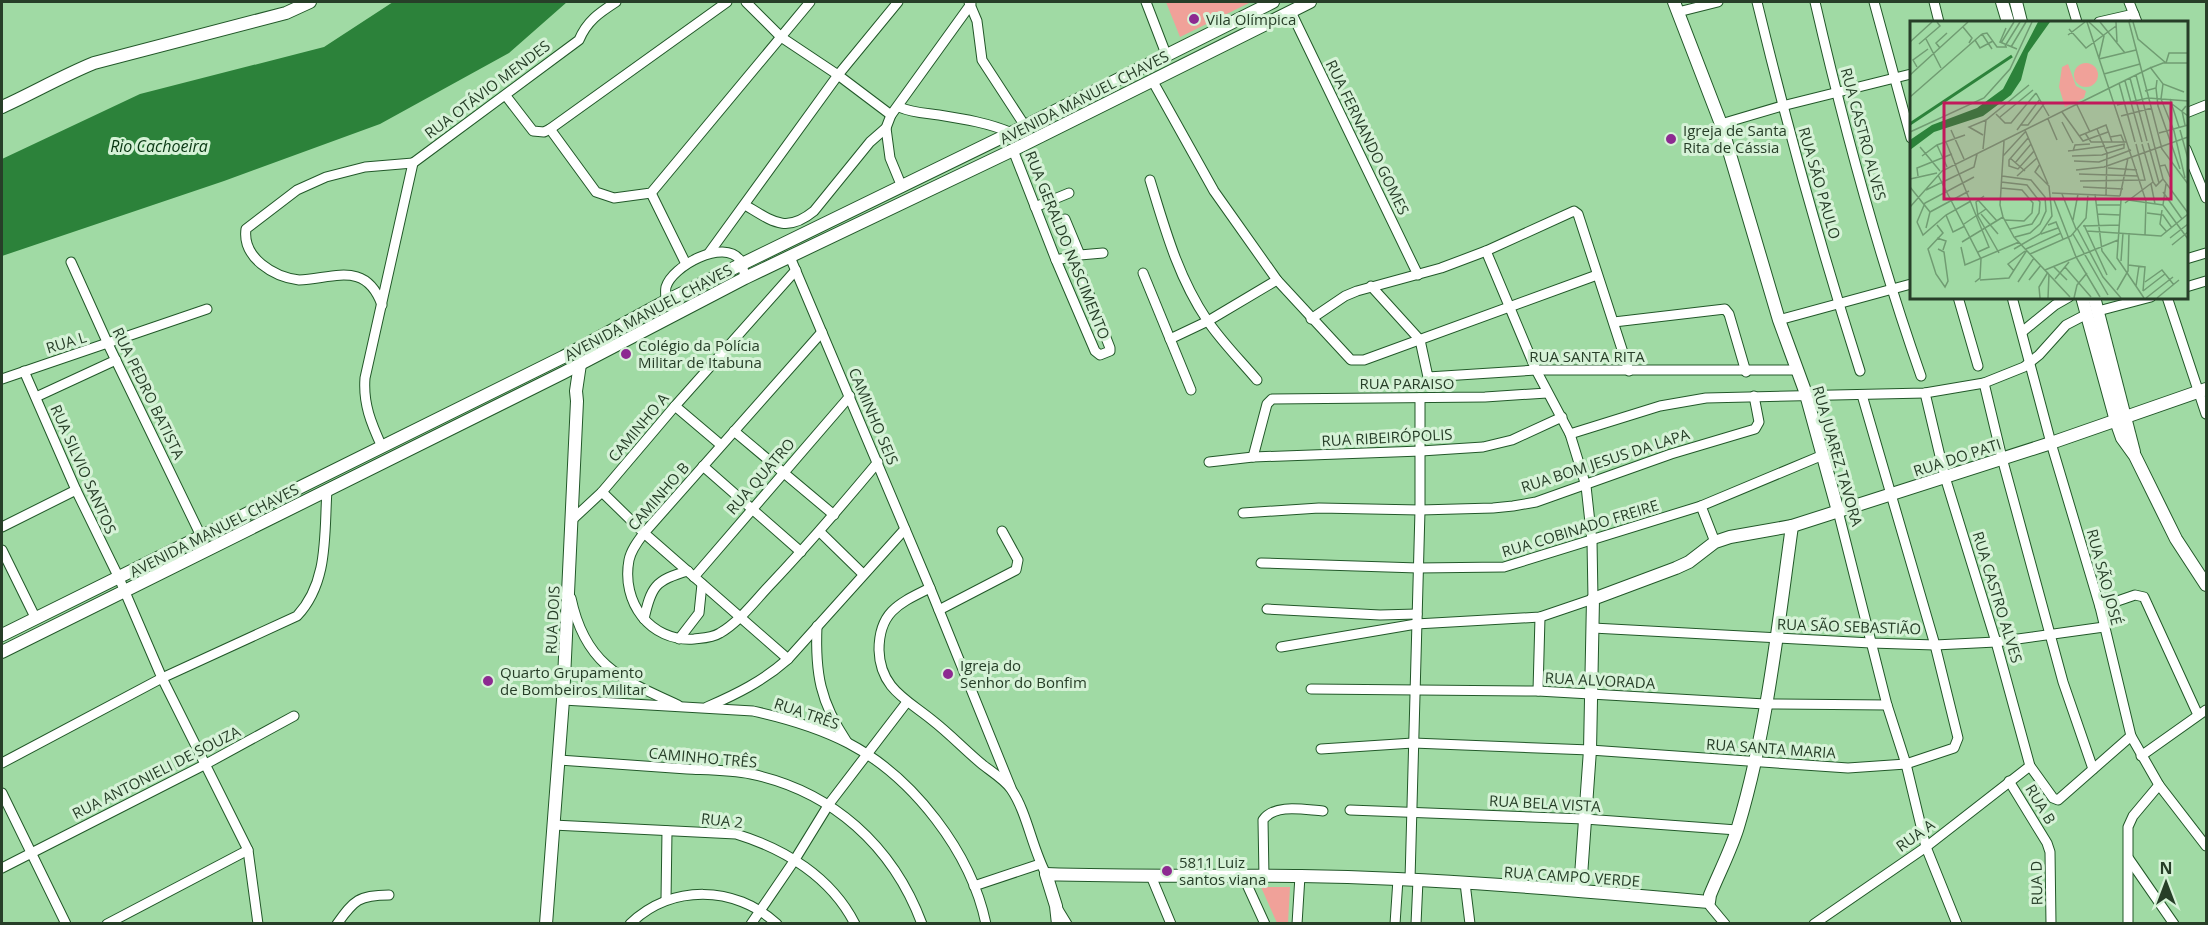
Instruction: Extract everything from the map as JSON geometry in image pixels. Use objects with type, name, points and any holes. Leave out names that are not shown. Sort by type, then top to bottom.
[{"type":"street","points":[[2,107],[93,63],[286,13],[309,2]]},
{"type":"street","name":"RUA OTÁVIO MENDES","points":[[413,163],[579,40],[584,28],[593,17],[616,2]]},
{"type":"street","points":[[506,96],[533,131],[544,132],[727,2]]},
{"type":"street","points":[[746,2],[781,37],[838,75],[891,116]]},
{"type":"street","points":[[550,129],[596,192],[614,198],[651,193],[810,2]]},
{"type":"street","points":[[677,314],[666,301],[665,291],[669,281],[686,264],[709,253],[838,75],[898,2]]},
{"type":"street","points":[[1146,2],[1166,54]]},
{"type":"street","name":"AVENIDA MANUEL CHAVES","points":[[2,635],[564,357],[666,301],[1012,133],[1273,2]]},
{"type":"street","name":"AVENIDA MANUEL CHAVES","points":[[2,652],[563,373],[745,278],[1013,150],[1310,2]]},
{"type":"street","points":[[1676,7],[1718,2]]},
{"type":"street","name":"RUA SÃO PAULO","points":[[1757,2],[1782,106],[1860,371]]},
{"type":"street","name":"RUA CASTRO ALVES","points":[[1815,2],[1836,94],[1891,290],[1921,376]]},
{"type":"street","points":[[1874,2],[1910,135]]},
{"type":"street","points":[[1934,2],[1939,21]]},
{"type":"street","points":[[2002,2],[2008,21]]},
{"type":"street","points":[[2016,2],[2021,21]]},
{"type":"street","points":[[2071,2],[2077,21]]},
{"type":"street","points":[[2108,21],[2136,18],[2129,2]]},
{"type":"street","points":[[745,205],[775,223],[793,224],[814,211],[870,142],[886,128],[891,116],[970,3]]},
{"type":"street","points":[[970,3],[977,21],[982,60],[1025,126]]},
{"type":"street","name":"RUA JUAREZ TAVORA","points":[[1676,7],[1721,124],[1779,320],[1805,394],[1838,511],[1887,705],[1906,764],[1926,847],[1957,924]]},
{"type":"street","name":"RUA FERNANDO GOMES","points":[[1291,12],[1418,275]]},
{"type":"street","points":[[1721,124],[1782,106],[1910,74]]},
{"type":"street","points":[[1152,80],[1214,191],[1277,280],[1345,357],[1351,360],[1364,360],[1598,274]]},
{"type":"street","points":[[2187,113],[2206,105]]},
{"type":"street","points":[[899,107],[913,113],[976,122],[1012,133]]},
{"type":"street","points":[[886,128],[890,158],[902,187]]},
{"type":"street","name":"RUA GERALDO NASCIMENTO","points":[[1013,150],[1095,351],[1102,355],[1108,353],[1110,348],[1082,276]]},
{"type":"street","points":[[2187,151],[2206,198]]},
{"type":"street","points":[[382,305],[377,291],[369,282],[353,275],[299,280],[291,279],[272,270],[254,257],[247,241],[246,229],[297,190],[326,177],[364,167],[413,163],[382,305],[365,378],[364,395],[367,414],[382,447]]},
{"type":"street","points":[[1150,180],[1183,279],[1208,321],[1257,380]]},
{"type":"street","points":[[651,193],[686,264]]},
{"type":"street","points":[[1035,207],[1070,193]]},
{"type":"street","points":[[1311,319],[1345,296],[1371,286],[1418,275],[1486,251],[1574,212],[1578,214],[1629,371]]},
{"type":"street","points":[[1065,219],[1080,255]]},
{"type":"street","points":[[1486,251],[1538,374],[1570,434],[1586,486],[1592,541],[1593,628],[1590,750],[1580,890]]},
{"type":"street","points":[[709,253],[737,257],[742,264],[745,278]]},
{"type":"street","points":[[2187,259],[2206,253]]},
{"type":"street","points":[[1056,260],[1080,255],[1103,254]]},
{"type":"street","name":"CAMINHO SEIS","points":[[790,257],[878,462],[1043,869]]},
{"type":"street","name":"RUA PEDRO BATISTA","points":[[71,262],[201,536]]},
{"type":"street","name":"CAMINHO A","points":[[573,519],[602,492],[796,270]]},
{"type":"street","points":[[1143,273],[1191,390]]},
{"type":"street","points":[[1170,339],[1208,321],[1277,280]]},
{"type":"street","points":[[2187,287],[2206,281]]},
{"type":"street","points":[[1779,320],[1910,284]]},
{"type":"street","points":[[1371,286],[1420,340]]},
{"type":"street","points":[[1958,298],[1978,366]]},
{"type":"street","name":"RUA SÃO JOSÉ","points":[[2012,298],[2051,443],[2100,607],[2131,736],[2159,785],[2206,846]]},
{"type":"street","points":[[2022,332],[2067,298]]},
{"type":"street","points":[[1570,434],[1681,401],[1805,394],[1925,393],[1984,383],[2029,359],[2089,304],[2142,298]]},
{"type":"street","points":[[2167,298],[2202,391],[2206,414]]},
{"type":"street","points":[[2089,304],[2127,447],[2135,456],[2176,539],[2206,585]]},
{"type":"street","name":"RUA L","points":[[2,379],[207,309]]},
{"type":"street","points":[[1614,322],[1725,309],[1729,314],[1746,372]]},
{"type":"street","name":"CAMINHO B","points":[[822,332],[644,533],[629,559],[628,579],[631,599],[644,619],[657,630],[679,639],[710,638],[720,633],[741,617],[820,532],[878,462]]},
{"type":"street","name":"RUA SANTA RITA","points":[[1420,340],[1428,377],[1629,371],[1798,373]]},
{"type":"street","points":[[564,357],[563,373],[576,391]]},
{"type":"street","points":[[36,397],[116,360]]},
{"type":"street","name":"RUA DOIS","points":[[546,924],[563,700],[573,519],[576,391],[580,364]]},
{"type":"street","name":"RUA SILVIO SANTOS","points":[[24,370],[162,678],[248,850],[258,924]]},
{"type":"street","points":[[1984,383],[2002,458],[2066,692],[2092,769],[2131,736]]},
{"type":"street","name":"RUA PARAISO","points":[[1253,457],[1268,403],[1275,399],[1485,398],[1546,391]]},
{"type":"street","name":"RUA DO PATI","points":[[1715,542],[1730,537],[1792,526],[2051,443],[2202,391]]},
{"type":"street","name":"RUA CASTRO ALVES","points":[[1925,393],[1946,477],[1996,642],[2030,765],[2053,798],[2058,800],[2092,769]]},
{"type":"street","name":"RUA SANTA MARIA","points":[[1321,748],[1413,743],[1590,750],[1837,768],[1906,764],[1954,748],[1957,742],[1935,645],[1862,395]]},
{"type":"street","name":"RUA QUATRO","points":[[691,574],[850,396]]},
{"type":"street","name":"RUA BOM JESUS DA LAPA","points":[[1243,513],[1319,508],[1420,510],[1493,508],[1536,502],[1671,454],[1758,427],[1760,422],[1754,396]]},
{"type":"street","points":[[1416,924],[1409,880],[1413,812],[1420,510],[1420,398]]},
{"type":"street","points":[[675,406],[721,445]]},
{"type":"street","name":"RUA RIBEIRÓPOLIS","points":[[1209,462],[1253,457],[1421,451],[1496,444],[1512,440],[1562,417]]},
{"type":"street","points":[[734,431],[834,515]]},
{"type":"street","name":"RUA COBINADO FREIRE","points":[[1261,563],[1418,568],[1504,567],[1701,506],[1822,455]]},
{"type":"street","points":[[703,466],[801,552]]},
{"type":"street","points":[[2,527],[76,490]]},
{"type":"street","points":[[2,763],[162,678],[297,616],[308,604],[316,589],[320,574],[327,490]]},
{"type":"street","points":[[602,492],[644,533],[788,659]]},
{"type":"street","points":[[1267,609],[1417,619],[1540,618],[1689,562],[1715,542],[1701,506]]},
{"type":"street","points":[[1716,924],[1710,904],[1710,895],[1737,830],[1756,762],[1777,639],[1792,526]]},
{"type":"street","points":[[705,708],[769,676],[788,659],[905,528]]},
{"type":"street","points":[[939,610],[1016,570],[1018,560],[1002,531]]},
{"type":"street","points":[[820,532],[863,574]]},
{"type":"street","points":[[2,550],[35,617]]},
{"type":"street","points":[[644,619],[648,600],[660,581],[671,576],[691,574]]},
{"type":"street","points":[[679,639],[699,613],[702,584]]},
{"type":"street","points":[[569,586],[576,621],[597,657],[637,687],[683,708]]},
{"type":"street","name":"CAMINHO SEIS","points":[[930,588],[897,605],[883,624],[880,635],[881,665],[888,683],[899,696],[933,720],[1011,788]]},
{"type":"street","points":[[2100,607],[2135,596],[2144,597],[2198,716]]},
{"type":"street","points":[[1538,691],[1540,618]]},
{"type":"street","points":[[1281,647],[1417,619]]},
{"type":"street","points":[[817,625],[817,664],[822,694],[831,719],[847,742]]},
{"type":"street","name":"RUA SÃO SEBASTIÃO","points":[[1593,628],[1871,644],[1935,645],[1996,642],[2104,627]]},
{"type":"street","name":"RUA ALVORADA","points":[[1311,689],[1538,691],[1765,704],[1887,705]]},
{"type":"street","name":"RUA TRÊS","points":[[563,700],[753,711],[847,742],[891,773],[938,821],[958,851],[974,886],[986,924]]},
{"type":"street","points":[[751,924],[829,804],[907,702]]},
{"type":"street","points":[[2141,756],[2206,710]]},
{"type":"street","name":"RUA ANTONIELI DE SOUZA","points":[[2,868],[206,764],[294,716]]},
{"type":"street","name":"CAMINHO TRÊS","points":[[559,760],[749,773],[805,791],[829,804],[850,820],[888,858],[903,880],[922,924]]},
{"type":"street","name":"RUA A","points":[[1814,924],[1926,847],[2030,765]]},
{"type":"street","name":"RUA B","points":[[2009,781],[2047,843]]},
{"type":"street","points":[[2128,924],[2129,821],[2159,785]]},
{"type":"street","points":[[2,793],[66,924]]},
{"type":"street","points":[[1264,877],[1263,820],[1266,815],[1285,809],[1323,811]]},
{"type":"street","name":"RUA BELA VISTA","points":[[1350,810],[1585,819],[1737,830]]},
{"type":"street","name":"RUA 2","points":[[553,825],[736,834],[758,841],[808,869],[838,896],[855,924]]},
{"type":"street","points":[[666,900],[667,831]]},
{"type":"street","name":"RUA D","points":[[2047,843],[2052,864],[2051,924]]},
{"type":"street","points":[[107,924],[248,850]]},
{"type":"street","points":[[2129,858],[2174,924]]},
{"type":"street","points":[[974,886],[1043,869],[1056,906],[1067,924]]},
{"type":"street","name":"RUA CAMPO VERDE","points":[[1043,869],[1151,876],[1300,876],[1409,880],[1580,890],[1710,904]]},
{"type":"street","points":[[1151,876],[1171,924]]},
{"type":"street","points":[[1243,876],[1265,924]]},
{"type":"street","points":[[1297,924],[1300,876]]},
{"type":"street","points":[[1395,924],[1409,880]]},
{"type":"street","points":[[1465,883],[1470,924]]},
{"type":"street","points":[[630,924],[645,911],[666,900],[690,894],[714,894],[738,900],[760,910],[777,924]]},
{"type":"street","points":[[336,924],[358,898],[389,895]]},
{"type":"street","points":[[1710,904],[1725,924]]},
{"type":"street","points":[[1056,906],[1058,924]]},
{"type":"shaded area","name":"Vila Olímpica","points":[[1166,2],[1251,2],[1180,37]]},
{"type":"shaded area","points":[[1261,887],[1290,887],[1288,923],[1277,923]]},
{"type":"water","name":"Rio Cachoeira","points":[[393,2],[567,2],[509,53],[380,124],[224,181],[2,256],[2,159],[140,94],[324,47]]},
{"type":"place","name":"Vila Olímpica","points":[[1194,19]]},
{"type":"place","name":"Igreja de Santa Rita de Cássia","points":[[1671,139]]},
{"type":"place","name":"Colégio da Polícia Militar de Itabuna","points":[[626,354]]},
{"type":"place","name":"Igreja do Senhor do Bonfim","points":[[948,674]]},
{"type":"place","name":"Quarto Grupamento de Bombeiros Militar","points":[[488,681]]},
{"type":"place","name":"5811 Luiz santos viana","points":[[1167,871]]}]
